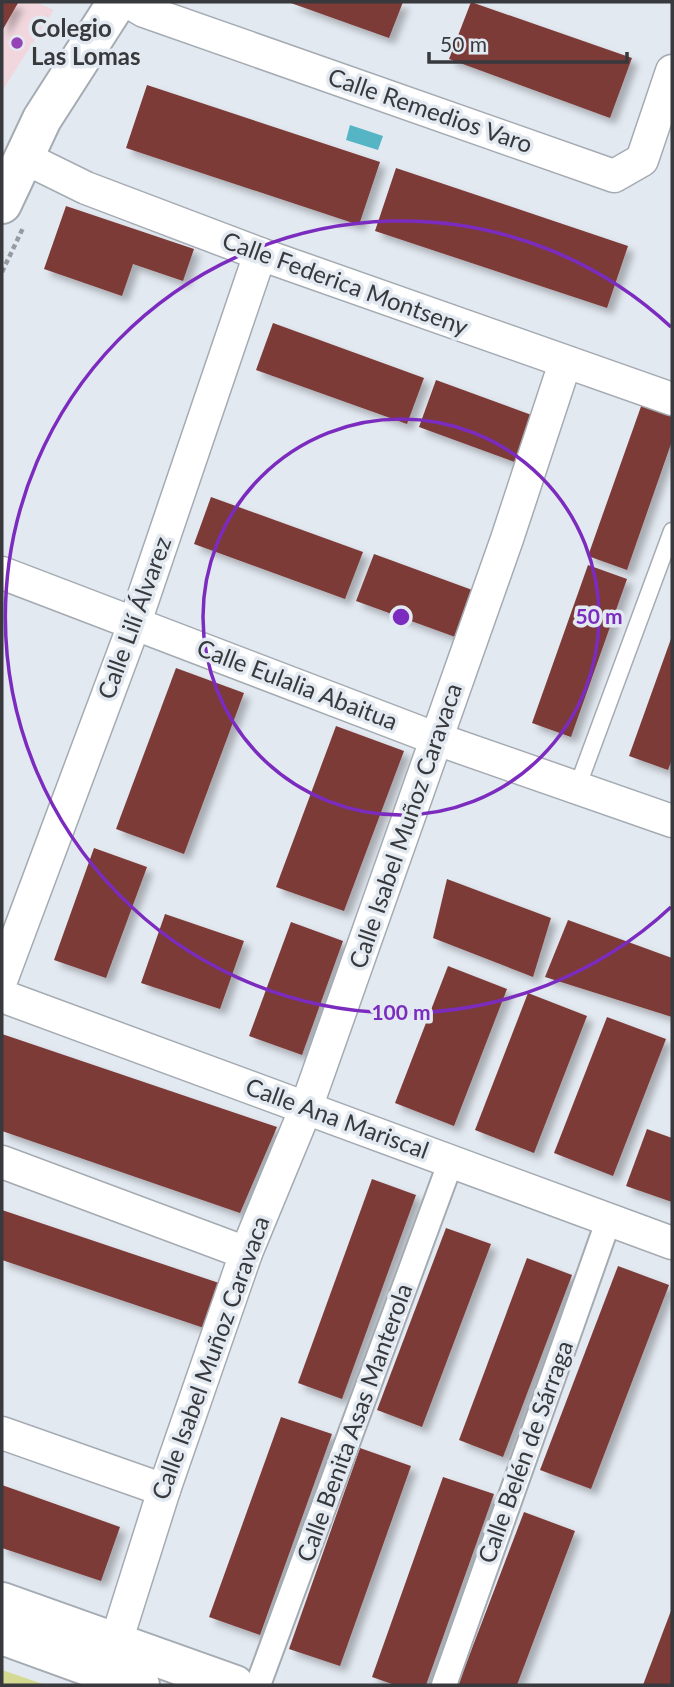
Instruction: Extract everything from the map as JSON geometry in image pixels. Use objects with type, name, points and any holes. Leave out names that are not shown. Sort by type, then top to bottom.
[{"type":"street","points":[[2,204],[42,119],[117,2]]},
{"type":"street","name":"Calle Remedios Varo","points":[[129,2],[157,16],[614,176],[642,160],[672,71]]},
{"type":"street","name":"Calle Federica Montseny","points":[[23,157],[86,188],[260,254],[672,399]]},
{"type":"street","name":"Calle Lilí Álvarez","points":[[2,978],[135,622],[260,254]]},
{"type":"street","name":"Calle Isabel Muñoz Caravaca","points":[[116,1642],[164,1490],[246,1253],[306,1108],[437,739],[565,363]]},
{"type":"street","name":"Calle Eulalia Abaitua","points":[[2,573],[437,739],[672,821]]},
{"type":"street","name":"Calle Ana Mariscal","points":[[2,996],[672,1243]]},
{"type":"street","name":"Calle Benita Asas Manterola","points":[[258,1685],[451,1161]]},
{"type":"street","points":[[2,1162],[246,1253]]},
{"type":"street","name":"Calle Belén de Sárraga","points":[[444,1685],[609,1219]]},
{"type":"street","points":[[2,1433],[164,1490]]},
{"type":"street","points":[[2,1602],[235,1685]]},
{"type":"street","points":[[2,1635],[140,1685]]},
{"type":"lane","points":[[577,788],[672,531]]},
{"type":"shaded area","name":"Colegio Las Lomas","points":[[2,2],[36,2],[54,10],[2,91]]},
{"type":"green space","points":[[2,1670],[46,1685],[2,1685]]},
{"type":"water","points":[[350,125],[383,136],[378,150],[346,140]]},
{"type":"building","points":[[2,2],[18,3],[2,31]]},
{"type":"building","points":[[288,2],[403,2],[389,38]]},
{"type":"building","points":[[471,2],[632,58],[610,118],[449,59]]},
{"type":"building","points":[[147,85],[380,162],[359,225],[126,148]]},
{"type":"building","points":[[396,168],[628,246],[607,308],[375,231]]},
{"type":"building","points":[[66,206],[194,249],[183,281],[133,264],[122,296],[44,269]]},
{"type":"building","points":[[273,323],[424,378],[407,424],[256,370]]},
{"type":"building","points":[[436,380],[537,417],[520,464],[419,427]]},
{"type":"building","points":[[644,398],[672,408],[672,441],[627,570],[588,556]]},
{"type":"building","points":[[211,497],[363,552],[345,599],[194,544]]},
{"type":"building","points":[[374,554],[475,591],[458,638],[356,601]]},
{"type":"building","points":[[588,565],[627,579],[571,737],[532,723]]},
{"type":"building","points":[[672,636],[672,759],[668,770],[629,756]]},
{"type":"building","points":[[176,668],[244,693],[184,854],[116,829]]},
{"type":"building","points":[[336,726],[404,751],[344,911],[276,887]]},
{"type":"building","points":[[94,848],[147,867],[106,978],[54,960]]},
{"type":"building","points":[[447,879],[551,918],[533,977],[433,938]]},
{"type":"building","points":[[165,914],[244,941],[220,1009],[141,983]]},
{"type":"building","points":[[568,920],[672,958],[672,1017],[545,977]]},
{"type":"building","points":[[291,922],[343,941],[302,1055],[249,1036]]},
{"type":"building","points":[[448,966],[507,989],[454,1126],[395,1103]]},
{"type":"building","points":[[528,993],[587,1016],[534,1153],[475,1130]]},
{"type":"building","points":[[607,1017],[666,1039],[613,1176],[554,1153]]},
{"type":"building","points":[[2,1034],[277,1127],[240,1213],[2,1131]]},
{"type":"building","points":[[647,1129],[672,1138],[672,1202],[626,1186]]},
{"type":"building","points":[[372,1179],[416,1195],[342,1399],[298,1383]]},
{"type":"building","points":[[2,1210],[219,1283],[204,1328],[2,1260]]},
{"type":"building","points":[[446,1228],[491,1244],[422,1427],[377,1410]]},
{"type":"building","points":[[527,1258],[572,1275],[503,1457],[459,1440]]},
{"type":"building","points":[[618,1266],[669,1285],[591,1489],[540,1470]]},
{"type":"building","points":[[281,1417],[332,1434],[260,1635],[209,1617]]},
{"type":"building","points":[[360,1448],[411,1466],[340,1666],[289,1649]]},
{"type":"building","points":[[443,1477],[494,1494],[426,1685],[395,1685],[372,1677]]},
{"type":"building","points":[[2,1485],[120,1527],[101,1581],[2,1548]]},
{"type":"building","points":[[524,1512],[575,1531],[517,1685],[458,1685]]},
{"type":"building","points":[[672,1608],[672,1685],[643,1685]]},
{"type":"place","name":"Colegio Las Lomas","points":[[17,43]]}]
